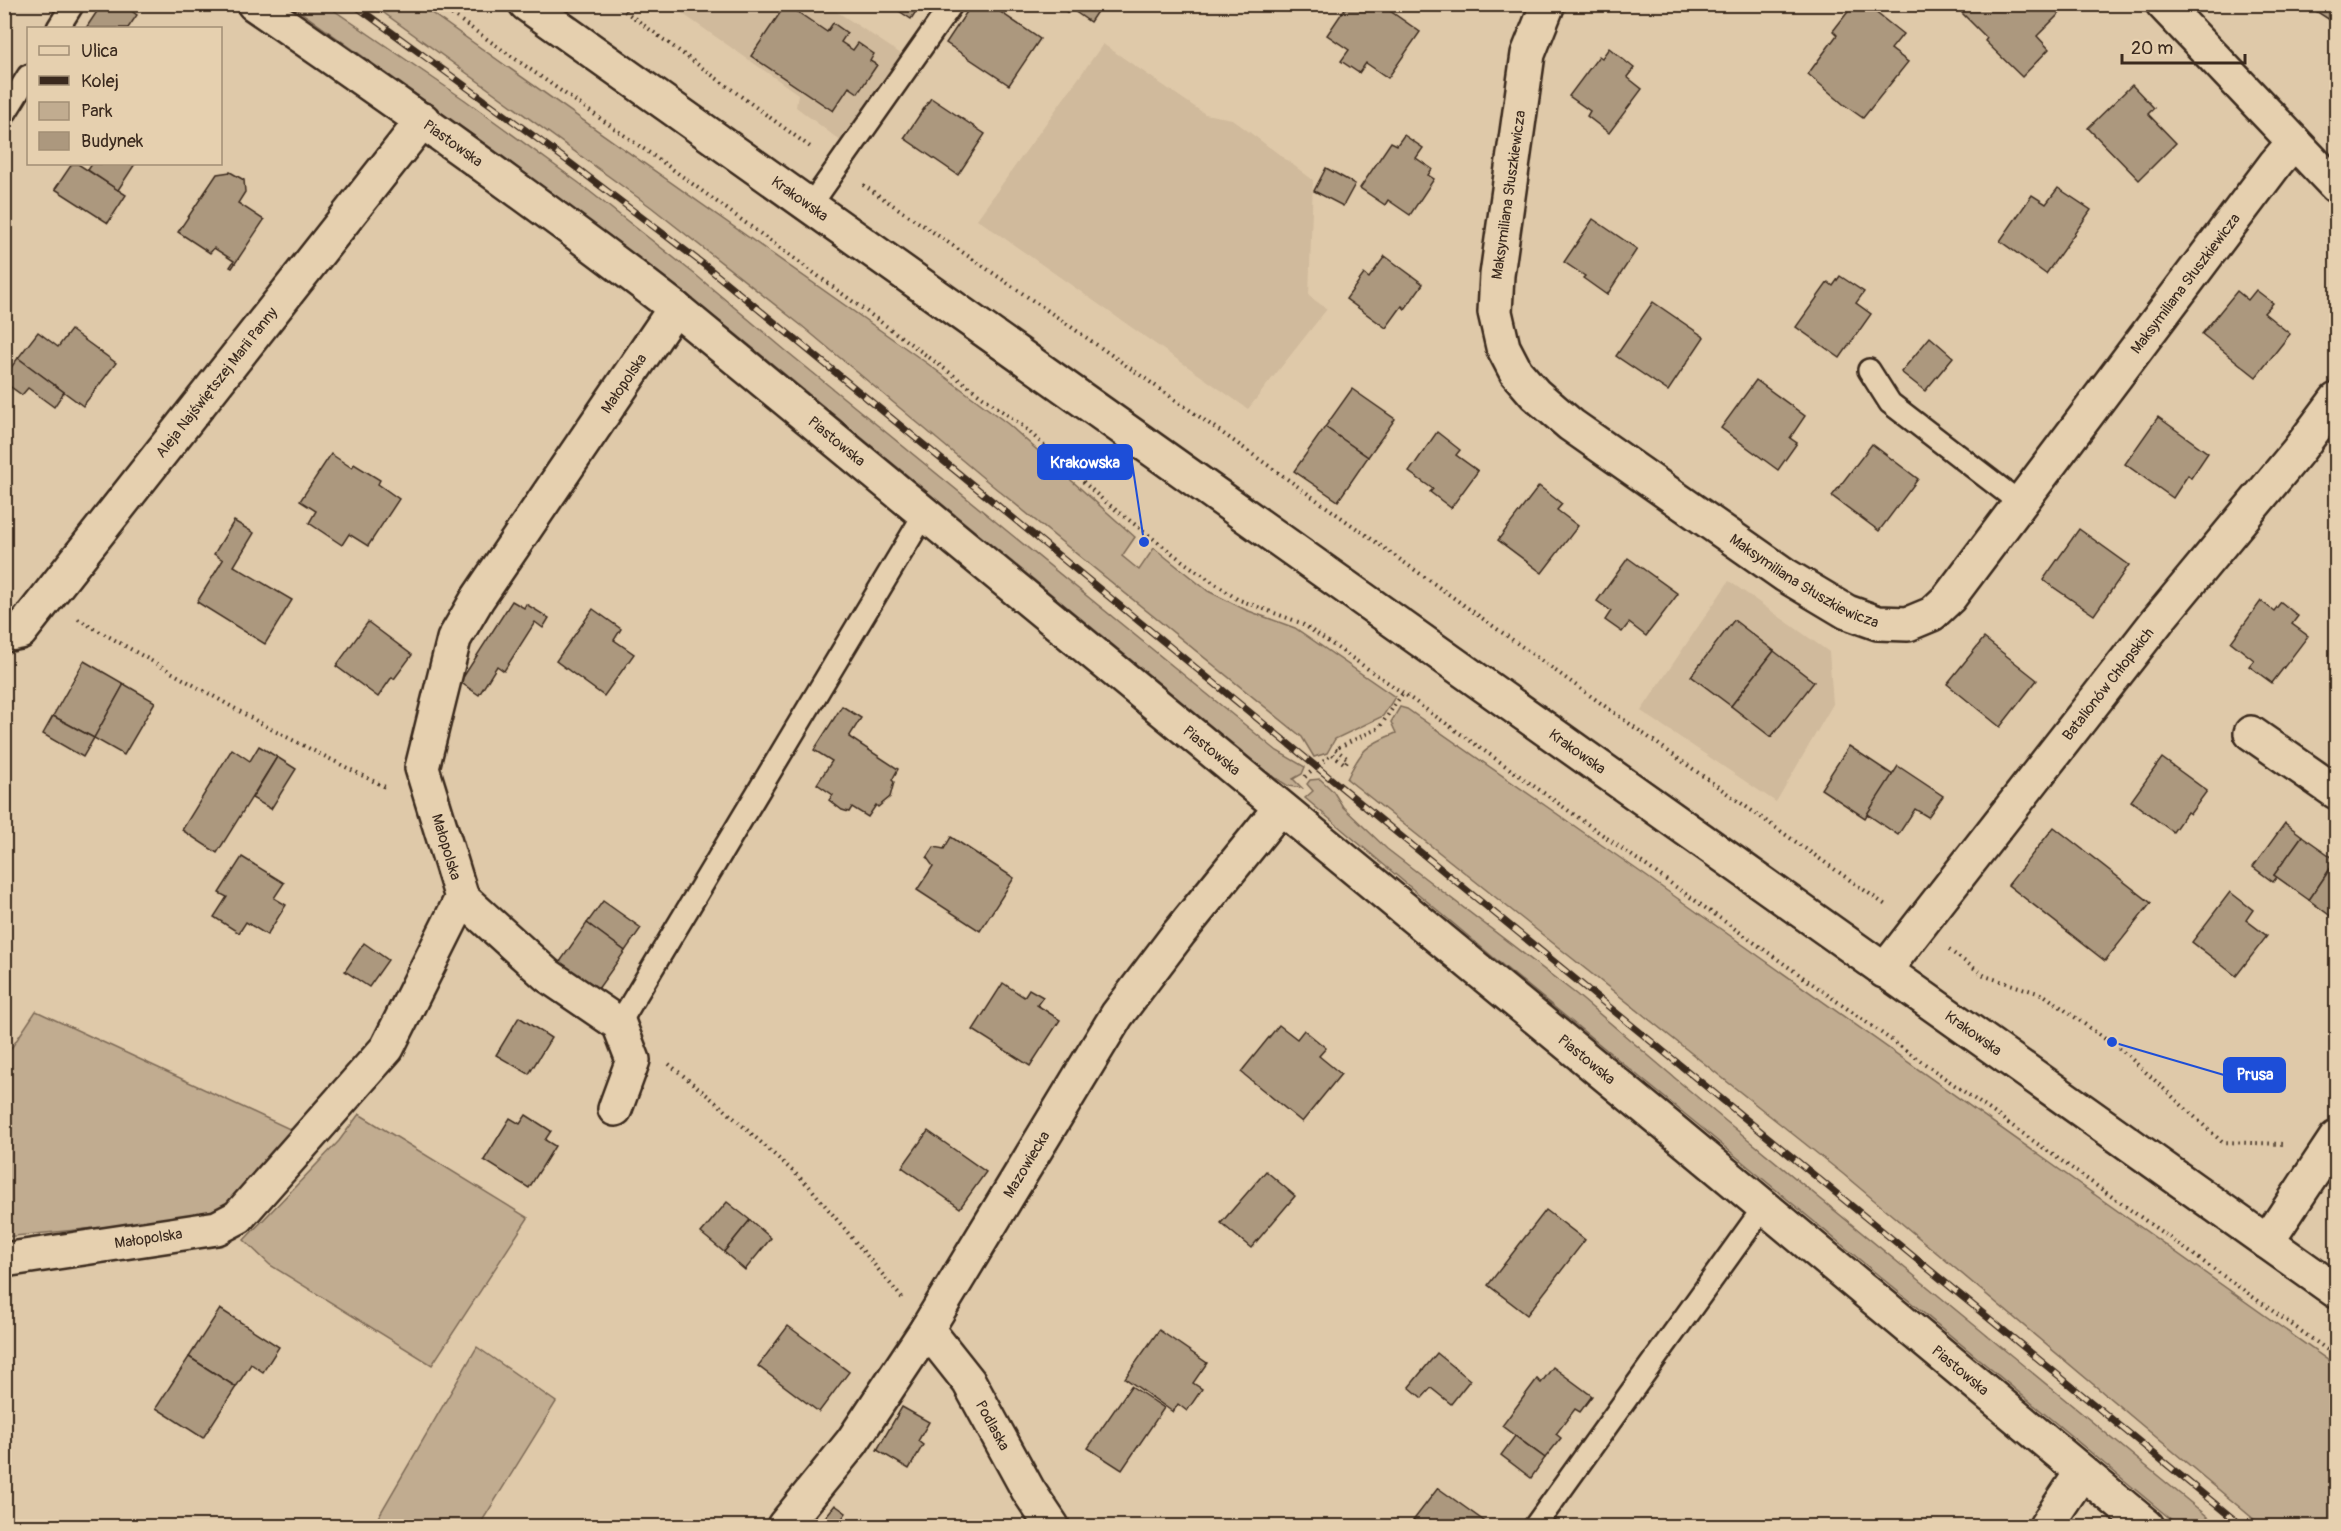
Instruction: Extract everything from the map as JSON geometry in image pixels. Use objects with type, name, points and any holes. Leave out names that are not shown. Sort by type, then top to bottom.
[{"type":"street","name":"Piastowska","points":[[254,4],[423,120],[585,238],[675,308],[1764,1207],[2147,1527]]},
{"type":"street","name":"Krakowska","points":[[526,4],[2337,1291]]},
{"type":"street","name":"Maksymiliana Słuszkiewicza","points":[[1548,4],[1528,54],[1497,275],[1495,312],[1503,347],[1516,372],[1535,394],[1571,424],[1785,575],[1847,612],[1878,623],[1908,624],[1932,614],[1949,598],[2269,172],[2294,142]]},
{"type":"street","points":[[2163,4],[2337,186]]},
{"type":"street","name":"Aleja Najświętszej Marii Panny","points":[[4,635],[20,632],[423,120]]},
{"type":"street","name":"Małopolska","points":[[4,1260],[217,1228],[238,1217],[387,1048],[462,898],[422,768],[454,639],[478,598],[675,308]]},
{"type":"street","name":"Batalionów Chłopskich","points":[[1884,971],[2158,620],[2298,451],[2337,400]]},
{"type":"street","points":[[2252,733],[2337,792]]},
{"type":"street","name":"Mazowiecka","points":[[784,1527],[852,1442],[927,1329],[1117,1015],[1179,933],[1280,808]]},
{"type":"street","points":[[462,898],[547,975],[619,1024],[633,1060],[615,1109]]},
{"type":"street","points":[[2267,1242],[2337,1138]]},
{"type":"street","name":"Podlaska","points":[[927,1329],[969,1382],[1028,1490],[1052,1527]]},
{"type":"street","points":[[2046,1527],[2082,1472]]},
{"type":"lane","points":[[59,27],[73,4]]},
{"type":"lane","points":[[810,206],[952,4]]},
{"type":"lane","points":[[4,115],[27,78]]},
{"type":"lane","points":[[1869,370],[1890,404],[2020,503]]},
{"type":"lane","points":[[619,1024],[925,513]]},
{"type":"lane","points":[[1535,1527],[1764,1207]]},
{"type":"path","points":[[437,4],[668,166],[1006,413],[1103,500],[1185,563],[1237,599],[1301,623],[1403,693],[2337,1356]]},
{"type":"path","points":[[615,4],[772,117],[837,167],[1035,300],[1654,743],[1985,976],[2044,995],[2126,1054],[2222,1142],[2273,1145],[2293,1142]]},
{"type":"path","points":[[75,618],[269,728],[379,784],[433,805]]},
{"type":"path","points":[[1280,808],[1307,788],[1301,781],[1332,754],[1345,764],[1348,759],[1335,749],[1379,728],[1403,693]]},
{"type":"path","points":[[619,1024],[724,1109],[809,1186],[927,1329]]},
{"type":"shaded area","points":[[670,5],[827,5],[904,56],[842,142],[796,107],[798,94]]},
{"type":"shaded area","points":[[1103,44],[1205,114],[1232,119],[1313,180],[1309,296],[1327,309],[1248,409],[977,219]]},
{"type":"shaded area","points":[[1729,581],[1829,652],[1833,704],[1776,802],[1641,711]]},
{"type":"green space","points":[[291,5],[326,5],[465,100],[579,183],[697,276],[1277,751],[1305,767],[1302,774],[1293,779],[1302,788],[1288,786],[1268,773],[731,330],[505,158]]},
{"type":"green space","points":[[373,5],[420,5],[928,364],[1008,424],[1135,537],[1122,556],[1139,570],[1154,548],[1208,591],[1246,610],[1295,628],[1395,697],[1383,716],[1335,739],[1327,753],[1314,757],[1302,737],[993,486],[802,326],[651,207]]},
{"type":"green space","points":[[1400,707],[1407,709],[1646,876],[2336,1366],[2336,1526],[2262,1526],[1843,1174],[1347,779],[1356,761],[1371,745],[1396,733],[1391,722]]},
{"type":"green space","points":[[1320,779],[1333,791],[1343,807],[1387,849],[1576,994],[1716,1113],[2219,1526],[2179,1526],[1494,958],[1305,798],[1313,791],[1307,784],[1310,780]]},
{"type":"green space","points":[[36,1011],[294,1131],[229,1207],[186,1219],[5,1237],[4,1059]]},
{"type":"green space","points":[[359,1114],[528,1218],[432,1365],[270,1265],[244,1240],[339,1141]]},
{"type":"green space","points":[[477,1347],[556,1402],[479,1526],[373,1526]]},
{"type":"building","points":[[102,4],[122,4],[137,15],[129,27],[87,27]]},
{"type":"building","points":[[711,4],[723,4],[719,10]]},
{"type":"building","points":[[786,4],[827,32],[833,23],[847,33],[841,42],[853,50],[858,43],[874,54],[870,61],[877,65],[858,93],[849,87],[833,111],[751,56]]},
{"type":"building","points":[[894,4],[921,4],[911,19],[893,7]]},
{"type":"building","points":[[972,4],[1003,4],[999,11],[1040,39],[1009,85],[946,43]]},
{"type":"building","points":[[1056,4],[1102,4],[1090,22],[1071,9],[1068,13]]},
{"type":"building","points":[[1348,4],[1380,4],[1420,32],[1388,78],[1366,63],[1359,73],[1341,61],[1349,50],[1327,35]]},
{"type":"building","points":[[1854,4],[1865,4],[1903,34],[1891,49],[1908,62],[1863,118],[1808,74],[1837,35],[1833,31]]},
{"type":"building","points":[[1971,4],[2051,4],[2060,13],[2037,36],[2049,49],[2022,77],[1985,41],[1987,38],[1962,13]]},
{"type":"building","points":[[2313,4],[2336,4],[2336,17],[2333,22],[2311,8]]},
{"type":"building","points":[[1609,48],[1634,68],[1627,77],[1642,89],[1609,133],[1587,116],[1590,111],[1569,96],[1599,56],[1602,58]]},
{"type":"building","points":[[2132,85],[2154,108],[2148,114],[2176,143],[2139,180],[2088,128]]},
{"type":"building","points":[[931,98],[985,134],[958,175],[904,138]]},
{"type":"building","points":[[1404,135],[1423,148],[1416,158],[1432,169],[1428,175],[1434,179],[1410,215],[1388,200],[1385,205],[1360,188],[1391,142],[1397,145]]},
{"type":"building","points":[[71,165],[80,165],[126,195],[108,223],[55,189]]},
{"type":"building","points":[[91,165],[134,165],[118,190],[88,170]]},
{"type":"building","points":[[1326,168],[1355,184],[1343,206],[1314,191]]},
{"type":"building","points":[[230,172],[244,180],[245,192],[238,203],[264,220],[232,268],[230,267],[234,261],[214,248],[210,253],[178,232],[217,174]]},
{"type":"building","points":[[2058,188],[2091,210],[2046,274],[2000,241],[2032,195],[2046,204]]},
{"type":"building","points":[[1593,219],[1637,249],[1607,295],[1564,262]]},
{"type":"building","points":[[1385,256],[1423,284],[1405,309],[1402,306],[1386,328],[1346,299],[1364,274],[1369,278]]},
{"type":"building","points":[[1840,276],[1864,292],[1856,303],[1871,314],[1840,358],[1796,327],[1828,282],[1833,286]]},
{"type":"building","points":[[2256,290],[2273,303],[2264,313],[2290,334],[2256,377],[2202,334],[2237,291],[2248,300]]},
{"type":"building","points":[[1653,302],[1704,337],[1668,391],[1616,356]]},
{"type":"building","points":[[71,330],[116,363],[83,406],[18,358],[38,332],[58,347]]},
{"type":"building","points":[[1930,337],[1953,357],[1925,391],[1901,372]]},
{"type":"building","points":[[18,358],[64,392],[54,407],[28,388],[22,395],[4,382],[4,377]]},
{"type":"building","points":[[1756,380],[1805,416],[1790,438],[1797,443],[1778,470],[1721,428]]},
{"type":"building","points":[[1352,389],[1395,419],[1368,457],[1325,427]]},
{"type":"building","points":[[2158,417],[2208,453],[2191,478],[2188,475],[2173,498],[2125,464]]},
{"type":"building","points":[[1325,427],[1368,457],[1338,501],[1294,471]]},
{"type":"building","points":[[1437,432],[1460,450],[1456,455],[1478,471],[1451,508],[1430,492],[1433,489],[1409,472]]},
{"type":"building","points":[[1872,444],[1918,479],[1879,531],[1832,496]]},
{"type":"building","points":[[331,454],[352,468],[354,464],[380,480],[378,484],[399,499],[368,546],[349,534],[342,545],[309,523],[316,511],[300,501]]},
{"type":"building","points":[[1539,486],[1562,504],[1557,510],[1578,526],[1542,573],[1498,540]]},
{"type":"building","points":[[234,521],[254,533],[234,566],[292,600],[265,644],[197,602],[223,560],[214,554]]},
{"type":"building","points":[[2079,529],[2129,565],[2094,615],[2043,580]]},
{"type":"building","points":[[1628,558],[1678,594],[1646,636],[1629,623],[1622,632],[1605,620],[1611,611],[1597,601]]},
{"type":"building","points":[[512,601],[524,608],[526,604],[549,618],[543,628],[535,622],[504,671],[497,666],[479,695],[460,682]]},
{"type":"building","points":[[2261,601],[2274,611],[2281,602],[2298,616],[2292,624],[2308,636],[2272,683],[2249,666],[2254,660],[2231,642]]},
{"type":"building","points":[[593,609],[621,629],[614,640],[634,654],[604,696],[556,661]]},
{"type":"building","points":[[1734,620],[1774,651],[1731,706],[1691,676]]},
{"type":"building","points":[[368,622],[412,655],[378,697],[336,666]]},
{"type":"building","points":[[1984,638],[2037,680],[2000,727],[1947,684]]},
{"type":"building","points":[[1774,651],[1814,682],[1771,737],[1731,706]]},
{"type":"building","points":[[84,661],[124,684],[94,738],[53,716]]},
{"type":"building","points":[[124,684],[155,702],[124,755],[94,738]]},
{"type":"building","points":[[842,706],[861,718],[849,737],[898,769],[892,780],[894,782],[890,797],[878,807],[876,805],[868,817],[852,807],[849,812],[842,810],[829,800],[833,795],[817,784],[832,761],[814,750]]},
{"type":"building","points":[[53,716],[94,738],[83,757],[43,734]]},
{"type":"building","points":[[259,746],[277,757],[217,853],[182,830],[232,749],[250,761]]},
{"type":"building","points":[[1849,746],[1893,775],[1865,818],[1821,789]]},
{"type":"building","points":[[277,757],[296,769],[271,809],[252,798]]},
{"type":"building","points":[[2162,758],[2207,791],[2190,814],[2187,812],[2173,832],[2131,801]]},
{"type":"building","points":[[1898,766],[1943,796],[1928,817],[1915,809],[1898,835],[1867,814]]},
{"type":"building","points":[[2285,823],[2302,836],[2274,875],[2277,877],[2273,882],[2253,867]]},
{"type":"building","points":[[2054,827],[2151,903],[2105,961],[2008,885]]},
{"type":"building","points":[[2302,836],[2336,860],[2309,900],[2274,875]]},
{"type":"building","points":[[951,837],[1014,878],[980,931],[917,890],[933,866],[927,858],[934,847],[944,849]]},
{"type":"building","points":[[242,857],[284,883],[274,898],[286,905],[267,935],[246,922],[239,933],[214,917],[227,897],[219,893]]},
{"type":"building","points":[[2336,860],[2336,920],[2309,900]]},
{"type":"building","points":[[2230,892],[2253,910],[2246,920],[2267,936],[2236,976],[2192,942]]},
{"type":"building","points":[[603,901],[641,928],[625,951],[587,923]]},
{"type":"building","points":[[587,923],[625,951],[593,996],[555,969]]},
{"type":"building","points":[[364,943],[388,960],[369,987],[345,971]]},
{"type":"building","points":[[1003,983],[1024,997],[1029,989],[1043,997],[1037,1005],[1060,1020],[1030,1066],[973,1030]]},
{"type":"building","points":[[519,1017],[551,1038],[529,1074],[496,1055]]},
{"type":"building","points":[[1279,1025],[1297,1039],[1304,1030],[1326,1048],[1319,1056],[1341,1074],[1302,1122],[1241,1072]]},
{"type":"building","points":[[526,1115],[551,1131],[545,1140],[555,1146],[529,1188],[484,1160],[510,1118],[520,1124]]},
{"type":"building","points":[[928,1131],[986,1172],[960,1208],[902,1167]]},
{"type":"building","points":[[1266,1171],[1295,1196],[1251,1248],[1221,1223]]},
{"type":"building","points":[[727,1202],[750,1220],[724,1252],[701,1233]]},
{"type":"building","points":[[1546,1210],[1585,1240],[1527,1315],[1488,1285]]},
{"type":"building","points":[[750,1220],[771,1238],[745,1270],[724,1252]]},
{"type":"building","points":[[220,1309],[279,1347],[263,1372],[251,1364],[236,1387],[189,1357]]},
{"type":"building","points":[[788,1326],[849,1372],[819,1412],[758,1366]]},
{"type":"building","points":[[1159,1330],[1207,1363],[1193,1383],[1202,1389],[1187,1411],[1178,1404],[1173,1412],[1125,1378]]},
{"type":"building","points":[[1437,1353],[1470,1380],[1451,1404],[1431,1388],[1422,1398],[1409,1387]]},
{"type":"building","points":[[189,1357],[236,1387],[203,1438],[156,1408]]},
{"type":"building","points":[[1553,1367],[1592,1396],[1580,1412],[1575,1409],[1556,1434],[1561,1438],[1545,1458],[1502,1426],[1537,1379],[1541,1383]]},
{"type":"building","points":[[1131,1386],[1164,1408],[1122,1470],[1088,1448]]},
{"type":"building","points":[[902,1407],[929,1422],[918,1441],[923,1445],[909,1469],[877,1450]]},
{"type":"building","points":[[1515,1436],[1545,1458],[1531,1478],[1501,1455]]},
{"type":"building","points":[[1438,1488],[1491,1526],[1409,1526]]},
{"type":"building","points":[[835,1505],[846,1513],[841,1520],[850,1526],[818,1526]]},
{"type":"railway","points":[[353,4],[561,156],[707,267],[2242,1526]]},
{"type":"place","name":"Krakowska","points":[[1144,542]]},
{"type":"place","name":"Prusa","points":[[2112,1042]]}]
